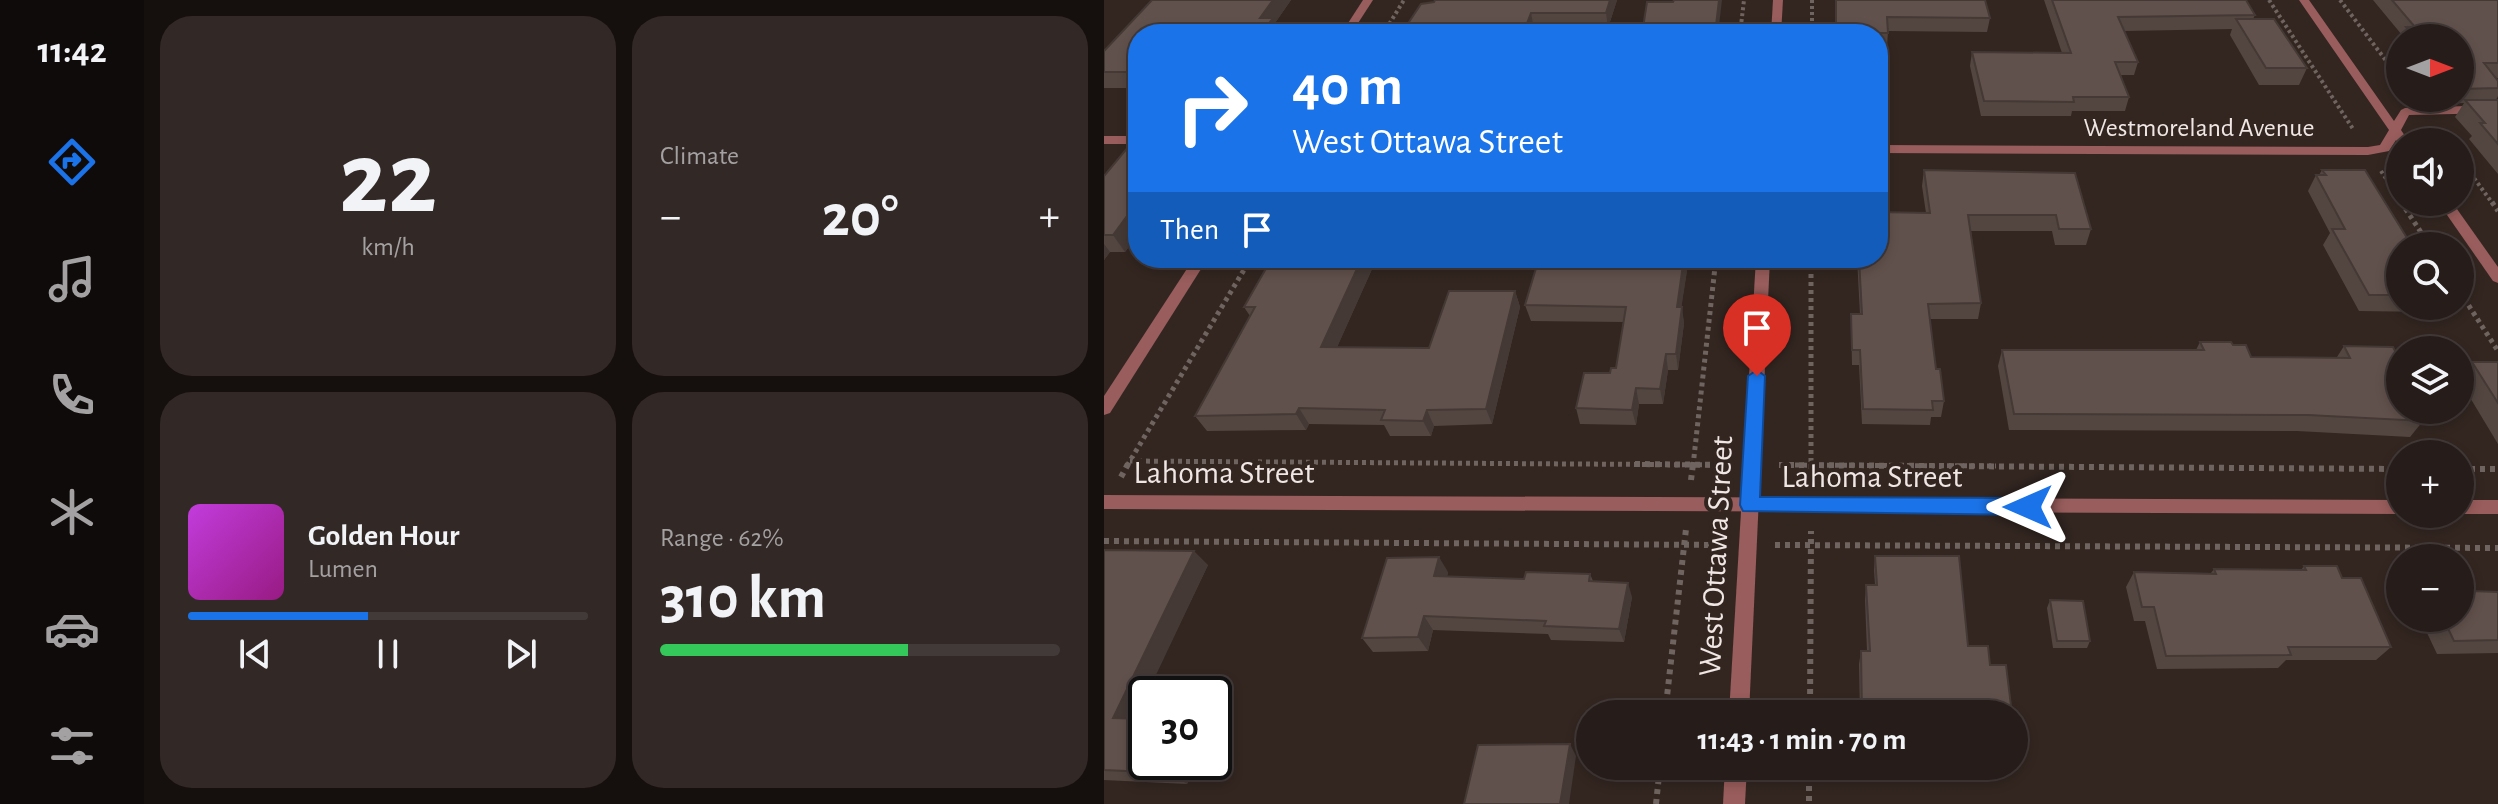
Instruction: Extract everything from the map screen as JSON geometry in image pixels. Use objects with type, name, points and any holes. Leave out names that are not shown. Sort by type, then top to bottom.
[{"type":"street","points":[[1352,24],[1368,0]]},
{"type":"street","points":[[1777,24],[1778,0]]},
{"type":"street","points":[[2304,0],[2393,128]]},
{"type":"street","points":[[2401,128],[2405,112],[2498,109]]},
{"type":"street","points":[[1104,140],[1128,140]]},
{"type":"street","points":[[2368,151],[2386,147]]},
{"type":"street","name":"Westmoreland Avenue","points":[[1888,149],[2368,151]]},
{"type":"street","points":[[2455,216],[2498,278]]},
{"type":"street","points":[[1104,409],[1195,268]]},
{"type":"street","name":"West Ottawa Street","points":[[1740,700],[1762,268]]},
{"type":"street","name":"Lahoma Street","points":[[1105,502],[2386,507]]},
{"type":"street","points":[[2474,507],[2498,507]]},
{"type":"street","points":[[1734,804],[1735,780]]},
{"type":"path","points":[[1389,24],[1404,0]]},
{"type":"path","points":[[1741,24],[1744,0]]},
{"type":"path","points":[[1812,0],[1812,24]]},
{"type":"path","points":[[2269,0],[2386,178]]},
{"type":"path","points":[[2340,0],[2386,61]]},
{"type":"path","points":[[2474,178],[2498,211]]},
{"type":"path","points":[[1105,502],[1245,268]]},
{"type":"path","points":[[2474,314],[2498,351]]},
{"type":"path","points":[[2474,469],[2498,469]]},
{"type":"path","points":[[1104,541],[2498,548]]},
{"type":"path","points":[[1656,804],[1659,780]]},
{"type":"path","points":[[1809,780],[1809,804]]},
{"type":"building","points":[[1152,0],[1273,0],[1260,18],[1273,18],[1268,24],[1129,24]]},
{"type":"building","points":[[1610,0],[1606,13],[1531,13],[1527,24],[1408,24],[1421,4]]},
{"type":"building","points":[[1719,0],[1716,24],[1644,24],[1647,2]]},
{"type":"building","points":[[1836,0],[1985,0],[1990,18],[1887,17],[1887,24],[1836,24]]},
{"type":"building","points":[[2052,0],[2246,0],[2255,15],[2118,17],[2138,62],[2115,62],[2129,97],[2073,97],[2074,102],[1984,101],[1972,52],[2071,53]]},
{"type":"building","points":[[2392,0],[2498,0],[2498,63],[2484,63],[2498,81],[2498,88],[2474,89],[2474,24],[2412,24]]},
{"type":"building","points":[[2236,19],[2274,19],[2307,68],[2266,68]]},
{"type":"building","points":[[1128,26],[1128,72],[1104,72],[1104,51]]},
{"type":"building","points":[[2474,100],[2498,100],[2498,144],[2480,123],[2485,123],[2474,110]]},
{"type":"building","points":[[1128,147],[1128,215],[1113,235],[1104,235],[1104,176]]},
{"type":"building","points":[[1924,170],[2075,173],[2091,229],[2059,229],[2056,215],[1968,215],[1981,303],[1928,304],[1936,369],[1940,369],[1944,401],[1932,401],[1933,410],[1863,409],[1860,350],[1852,350],[1851,314],[1862,314],[1860,268],[1888,268],[1888,212],[1930,213]]},
{"type":"building","points":[[2322,170],[2365,170],[2386,204],[2386,216],[2393,216],[2403,232],[2386,232],[2386,295],[2369,295],[2332,229],[2345,229],[2316,175],[2326,175]]},
{"type":"building","points":[[1266,268],[1357,268],[1321,347],[1429,348],[1449,291],[1515,291],[1486,409],[1427,410],[1423,421],[1381,420],[1385,410],[1299,408],[1296,414],[1195,416],[1255,307],[1244,307]]},
{"type":"building","points":[[1536,268],[1683,268],[1677,307],[1682,307],[1676,354],[1666,354],[1660,389],[1636,388],[1632,410],[1576,408],[1584,373],[1610,373],[1611,368],[1616,368],[1626,307],[1525,305]]},
{"type":"building","points":[[2200,342],[2231,342],[2233,345],[2246,345],[2251,357],[2350,358],[2344,346],[2386,347],[2386,419],[2308,415],[2014,414],[2002,350],[2204,350]]},
{"type":"building","points":[[2474,362],[2498,362],[2498,403],[2474,365]]},
{"type":"building","points":[[1104,550],[1194,551],[1133,676],[1128,676],[1128,687],[1113,718],[1128,718],[1128,771],[1104,770]]},
{"type":"building","points":[[1875,556],[1959,556],[1968,646],[1988,646],[1990,665],[2006,665],[2010,700],[1862,700],[1861,651],[1870,651],[1866,585],[1877,585]]},
{"type":"building","points":[[1439,557],[1434,576],[1524,579],[1526,572],[1590,574],[1589,581],[1628,583],[1619,629],[1544,626],[1546,621],[1424,616],[1418,637],[1362,638],[1387,558]]},
{"type":"building","points":[[2304,566],[2337,566],[2342,578],[2361,578],[2391,647],[2288,647],[2291,655],[2166,656],[2154,607],[2142,607],[2134,572],[2216,574],[2214,569],[2306,570]]},
{"type":"building","points":[[2474,591],[2498,592],[2498,640],[2454,641],[2450,632],[2474,632]]},
{"type":"building","points":[[2050,600],[2083,601],[2090,641],[2057,641]]},
{"type":"building","points":[[1570,744],[1560,804],[1464,804],[1478,745]]},
{"type":"route","points":[[1757,376],[1750,505],[2028,507]]}]
